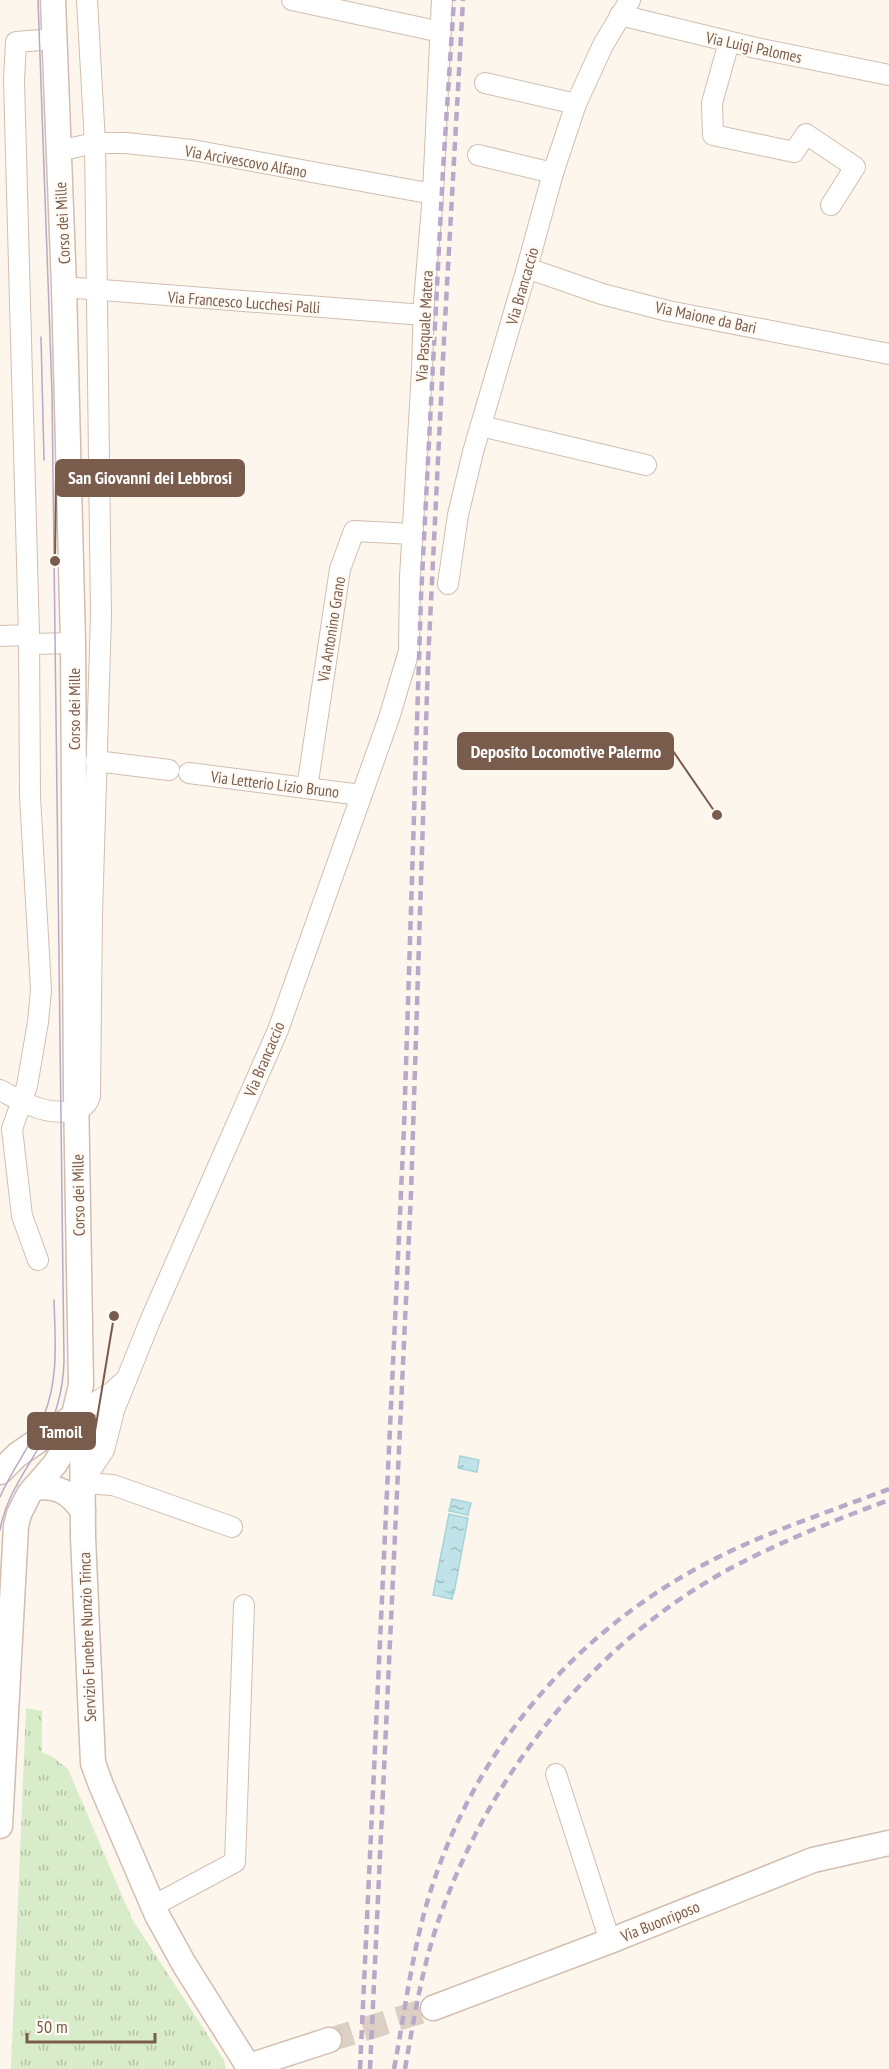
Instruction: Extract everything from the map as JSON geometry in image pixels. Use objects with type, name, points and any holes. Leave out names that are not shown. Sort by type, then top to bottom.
[{"type":"street","name":"Corso dei Mille","points":[[53,0],[64,287],[73,643],[81,1385],[78,1414]]},
{"type":"street","points":[[0,1090],[39,1108],[77,1110],[84,1108],[90,1096],[100,615],[95,143],[87,0]]},
{"type":"street","points":[[292,0],[441,32]]},
{"type":"street","name":"Via Pasquale Matera","points":[[409,651],[424,315],[433,194],[442,0]]},
{"type":"street","name":"Via Luigi Palomes","points":[[625,8],[729,42],[889,75]]},
{"type":"street","name":"Via Brancaccio","points":[[448,584],[458,514],[552,172],[576,104],[603,45],[625,8]]},
{"type":"street","points":[[38,1260],[22,1216],[12,1129],[22,1102],[32,1059],[41,990],[30,796],[29,639],[14,80],[8,42],[54,39]]},
{"type":"street","points":[[729,42],[712,103],[712,135],[794,152],[806,134],[855,167],[831,205]]},
{"type":"street","points":[[485,83],[576,104]]},
{"type":"street","name":"Via Arcivescovo Alfano","points":[[58,151],[95,143],[126,143],[192,150],[433,194]]},
{"type":"street","points":[[478,155],[552,172]]},
{"type":"street","name":"Via Maione da Bari","points":[[527,268],[602,294],[668,310],[889,354]]},
{"type":"street","name":"Via Francesco Lucchesi Palli","points":[[64,287],[424,315]]},
{"type":"street","points":[[481,426],[646,465]]},
{"type":"street","name":"Via Antonino Grano","points":[[307,788],[340,569],[354,531],[413,534]]},
{"type":"street","points":[[0,636],[73,643]]},
{"type":"street","name":"Via Brancaccio","points":[[82,1449],[116,1408],[278,1030],[389,718],[409,651]]},
{"type":"street","points":[[96,761],[169,770]]},
{"type":"street","name":"Via Letterio Lizio Bruno","points":[[189,773],[361,795]]},
{"type":"street","points":[[0,1472],[17,1455],[112,1392],[128,1376]]},
{"type":"street","points":[[82,1483],[104,1450],[116,1408]]},
{"type":"street","points":[[78,1414],[82,1449],[83,1511]]},
{"type":"street","points":[[0,1826],[14,1536],[19,1514],[34,1488],[61,1456],[78,1414]]},
{"type":"street","points":[[82,1483],[113,1485],[232,1527]]},
{"type":"street","points":[[34,1488],[48,1486],[59,1489],[75,1500],[83,1511]]},
{"type":"street","name":"Servizio Funebre Nunzio Trinca","points":[[83,1511],[93,1762],[100,1785],[153,1906],[184,1964],[249,2067]]},
{"type":"street","points":[[153,1906],[234,1862],[244,1605]]},
{"type":"street","points":[[556,1774],[610,1941]]},
{"type":"street","name":"Via Buonriposo","points":[[433,2008],[610,1941],[813,1860],[889,1843]]},
{"type":"street","points":[[249,2067],[329,2040]]},
{"type":"green space","points":[[26,1708],[42,1711],[42,1752],[53,1757],[68,1769],[132,1919],[224,2060],[226,2069],[11,2069]]},
{"type":"water","points":[[460,1456],[479,1460],[477,1472],[458,1468]]},
{"type":"water","points":[[452,1499],[471,1503],[468,1515],[449,1511]]},
{"type":"water","points":[[449,1514],[468,1518],[454,1593],[444,1591],[453,1594],[452,1599],[433,1595]]},
{"type":"tunnel","points":[[329,2040],[433,2008]]},
{"type":"tram line","points":[[0,1530],[12,1493],[44,1438],[56,1411],[61,1392],[64,1362],[52,393],[38,0]]},
{"type":"tram line","points":[[41,337],[44,460]]},
{"type":"tram line","points":[[0,1497],[39,1426],[49,1401],[55,1358],[54,1300]]},
{"type":"railway","points":[[360,2069],[404,1128],[421,597],[454,0]]},
{"type":"railway","points":[[370,2069],[411,1193],[428,662],[463,0]]},
{"type":"railway","points":[[394,2069],[418,1939],[429,1896],[448,1844],[472,1794],[500,1747],[532,1704],[569,1664],[609,1627],[654,1595],[701,1566],[770,1534],[889,1489]]},
{"type":"railway","points":[[405,2069],[428,1956],[439,1919],[461,1865],[487,1813],[518,1763],[553,1716],[592,1673],[635,1634],[681,1598],[731,1568],[770,1549],[889,1500]]},
{"type":"place","name":"San Giovanni dei Lebbrosi","points":[[55,561]]},
{"type":"place","name":"Deposito Locomotive Palermo","points":[[717,815]]},
{"type":"place","name":"Tamoil","points":[[114,1316]]}]
